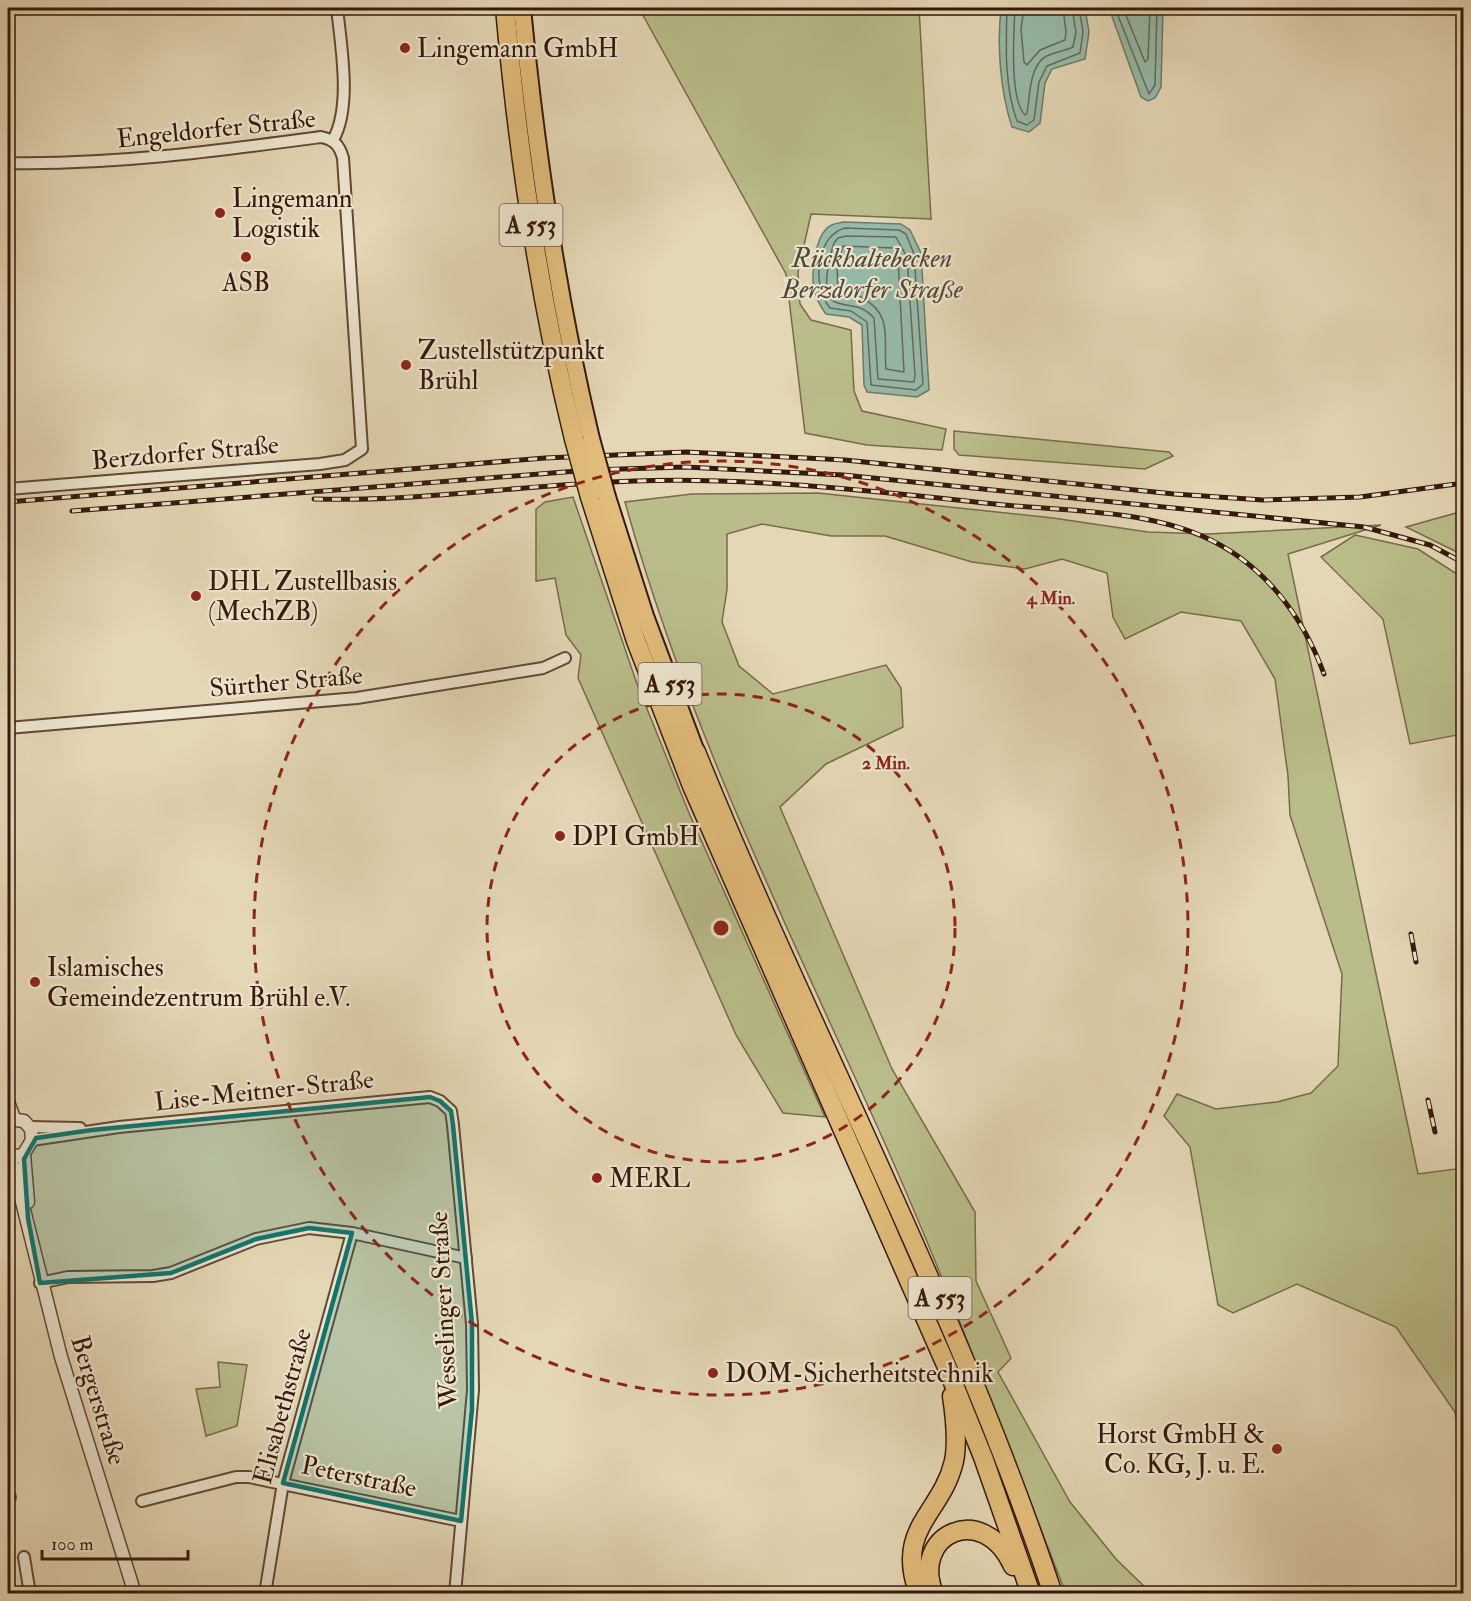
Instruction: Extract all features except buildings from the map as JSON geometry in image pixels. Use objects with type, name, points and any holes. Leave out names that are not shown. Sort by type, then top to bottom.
[{"type":"highway","name":"A 553","points":[[505,8],[534,244],[551,340],[583,439],[636,641],[684,765],[946,1365],[983,1457],[1030,1593]]},
{"type":"highway","name":"A 553","points":[[522,8],[549,230],[583,439]]},
{"type":"highway","name":"A 553","points":[[598,497],[696,752],[773,929],[933,1280],[1024,1507],[1053,1593]]},
{"type":"highway","points":[[919,1593],[912,1560],[916,1531],[944,1488],[954,1460],[955,1415],[946,1365]]},
{"type":"highway","points":[[934,1593],[931,1586],[931,1562],[937,1544],[952,1532],[967,1529],[987,1534],[1005,1549],[1025,1593]]},
{"type":"street","points":[[333,140],[340,128],[344,106],[338,8]]},
{"type":"street","name":"Engeldorfer Straße","points":[[8,163],[70,164],[152,159],[321,137],[333,140],[340,148],[343,158],[362,449]]},
{"type":"street","name":"Berzdorfer Straße","points":[[8,489],[320,464],[345,460],[362,449]]},
{"type":"street","name":"Sürther Straße","points":[[8,728],[357,699],[543,668],[565,658]]},
{"type":"street","name":"Lise-Meitner-Straße","points":[[32,1140],[92,1130],[385,1101],[430,1097],[441,1101]]},
{"type":"street","name":"Wesselinger Straße","points":[[441,1101],[451,1112],[453,1125],[472,1324],[473,1390],[455,1593]]},
{"type":"street","points":[[8,1102],[11,1118],[24,1121],[29,1127],[32,1140],[24,1154]]},
{"type":"street","name":"Lise-Meitner-Straße","points":[[29,1127],[72,1127],[92,1130]]},
{"type":"street","name":"Bergerstraße","points":[[27,1218],[24,1154],[9,1157],[27,1218],[40,1283],[135,1593]]},
{"type":"street","points":[[40,1283],[68,1277],[171,1273],[256,1239],[309,1228],[352,1233],[466,1258]]},
{"type":"street","name":"Elisabethstraße","points":[[265,1593],[283,1483],[352,1233]]},
{"type":"street","name":"Peterstraße","points":[[142,1501],[236,1477],[283,1483],[461,1521]]},
{"type":"street","points":[[24,1557],[30,1593]]},
{"type":"highlighted area","points":[[430,1097],[440,1101],[451,1111],[472,1324],[472,1409],[461,1521],[283,1483],[352,1233],[309,1228],[256,1239],[171,1273],[40,1283],[28,1218],[24,1159],[36,1138],[92,1130],[385,1101]]},
{"type":"green space","points":[[639,8],[919,8],[931,219],[811,214],[798,272],[800,304],[811,320],[851,330],[854,391],[862,411],[946,429],[942,450],[867,445],[805,433],[786,274]]},
{"type":"green space","points":[[954,431],[1169,452],[1173,456],[1145,469],[959,455],[954,449]]},
{"type":"green space","points":[[818,493],[1053,518],[1148,532],[1208,534],[1381,525],[1288,554],[1418,1174],[1463,1168],[1463,1455],[1455,1412],[1396,1327],[1297,1284],[1233,1313],[1218,1305],[1190,1147],[1164,1116],[1177,1094],[1216,1109],[1277,1102],[1311,1093],[1338,1066],[1342,974],[1290,815],[1288,776],[1275,679],[1241,621],[1181,612],[1125,639],[1113,617],[1107,573],[1062,559],[1025,569],[972,562],[885,536],[831,536],[762,524],[727,534],[727,589],[722,622],[739,666],[773,694],[886,665],[901,688],[903,727],[826,764],[780,807],[892,1069],[975,1212],[976,1281],[1011,1358],[998,1372],[1070,1502],[1116,1559],[1151,1593],[1081,1593],[1079,1589],[1063,1586],[924,1233],[770,891],[705,738],[649,582],[625,502],[692,494]]},
{"type":"green space","points":[[573,497],[637,684],[689,813],[825,1117],[783,1113],[736,1035],[578,678],[581,655],[566,635],[555,578],[536,581],[536,509],[545,502]]},
{"type":"green space","points":[[1463,511],[1463,555],[1406,527]]},
{"type":"green space","points":[[1355,535],[1418,549],[1463,578],[1463,734],[1410,744],[1383,619],[1321,557]]},
{"type":"green space","points":[[218,1362],[247,1365],[237,1426],[206,1436],[196,1389],[220,1387]]},
{"type":"water","points":[[1001,8],[1085,8],[1089,32],[1085,59],[1052,69],[1045,83],[1040,123],[1029,132],[1012,127],[1008,113],[1000,68]]},
{"type":"water","points":[[1109,8],[1163,8],[1161,87],[1155,98],[1148,101],[1141,97]]},
{"type":"water","name":"Rückhaltebecken Berzdorfer Straße","points":[[844,222],[901,224],[910,230],[921,253],[929,390],[917,397],[867,392],[864,385],[862,325],[849,317],[826,314],[817,299],[813,274],[815,255],[821,237],[830,226]]},
{"type":"railway","points":[[8,502],[545,458],[686,452],[845,460],[1174,494],[1263,500],[1360,497],[1464,483]]},
{"type":"railway","points":[[72,511],[590,470],[685,467],[843,475],[1364,527],[1430,545],[1464,563]]},
{"type":"railway","points":[[314,499],[394,498],[555,485],[681,480],[773,483],[1129,516],[1179,527],[1224,547],[1243,560],[1261,575],[1292,611],[1315,652],[1324,674]]},
{"type":"railway","points":[[1411,934],[1416,962]]},
{"type":"railway","points":[[1428,1100],[1435,1132]]},
{"type":"place","name":"Lingemann GmbH","points":[[405,48]]},
{"type":"place","name":"Lingemann Logistik","points":[[220,213]]},
{"type":"place","name":"ASB","points":[[246,257]]},
{"type":"place","name":"Zustellstützpunkt Brühl","points":[[406,365]]},
{"type":"place","name":"DHL Zustellbasis (MechZB)","points":[[196,596]]},
{"type":"place","name":"DPI GmbH","points":[[560,836]]},
{"type":"place","name":"Islamisches Gemeindezentrum Brühl e.V.","points":[[35,982]]},
{"type":"place","name":"MERL","points":[[597,1178]]},
{"type":"place","name":"DOM-Sicherheitstechnik","points":[[713,1373]]},
{"type":"place","name":"Horst GmbH & Co. KG, J. u. E.","points":[[1277,1449]]}]
